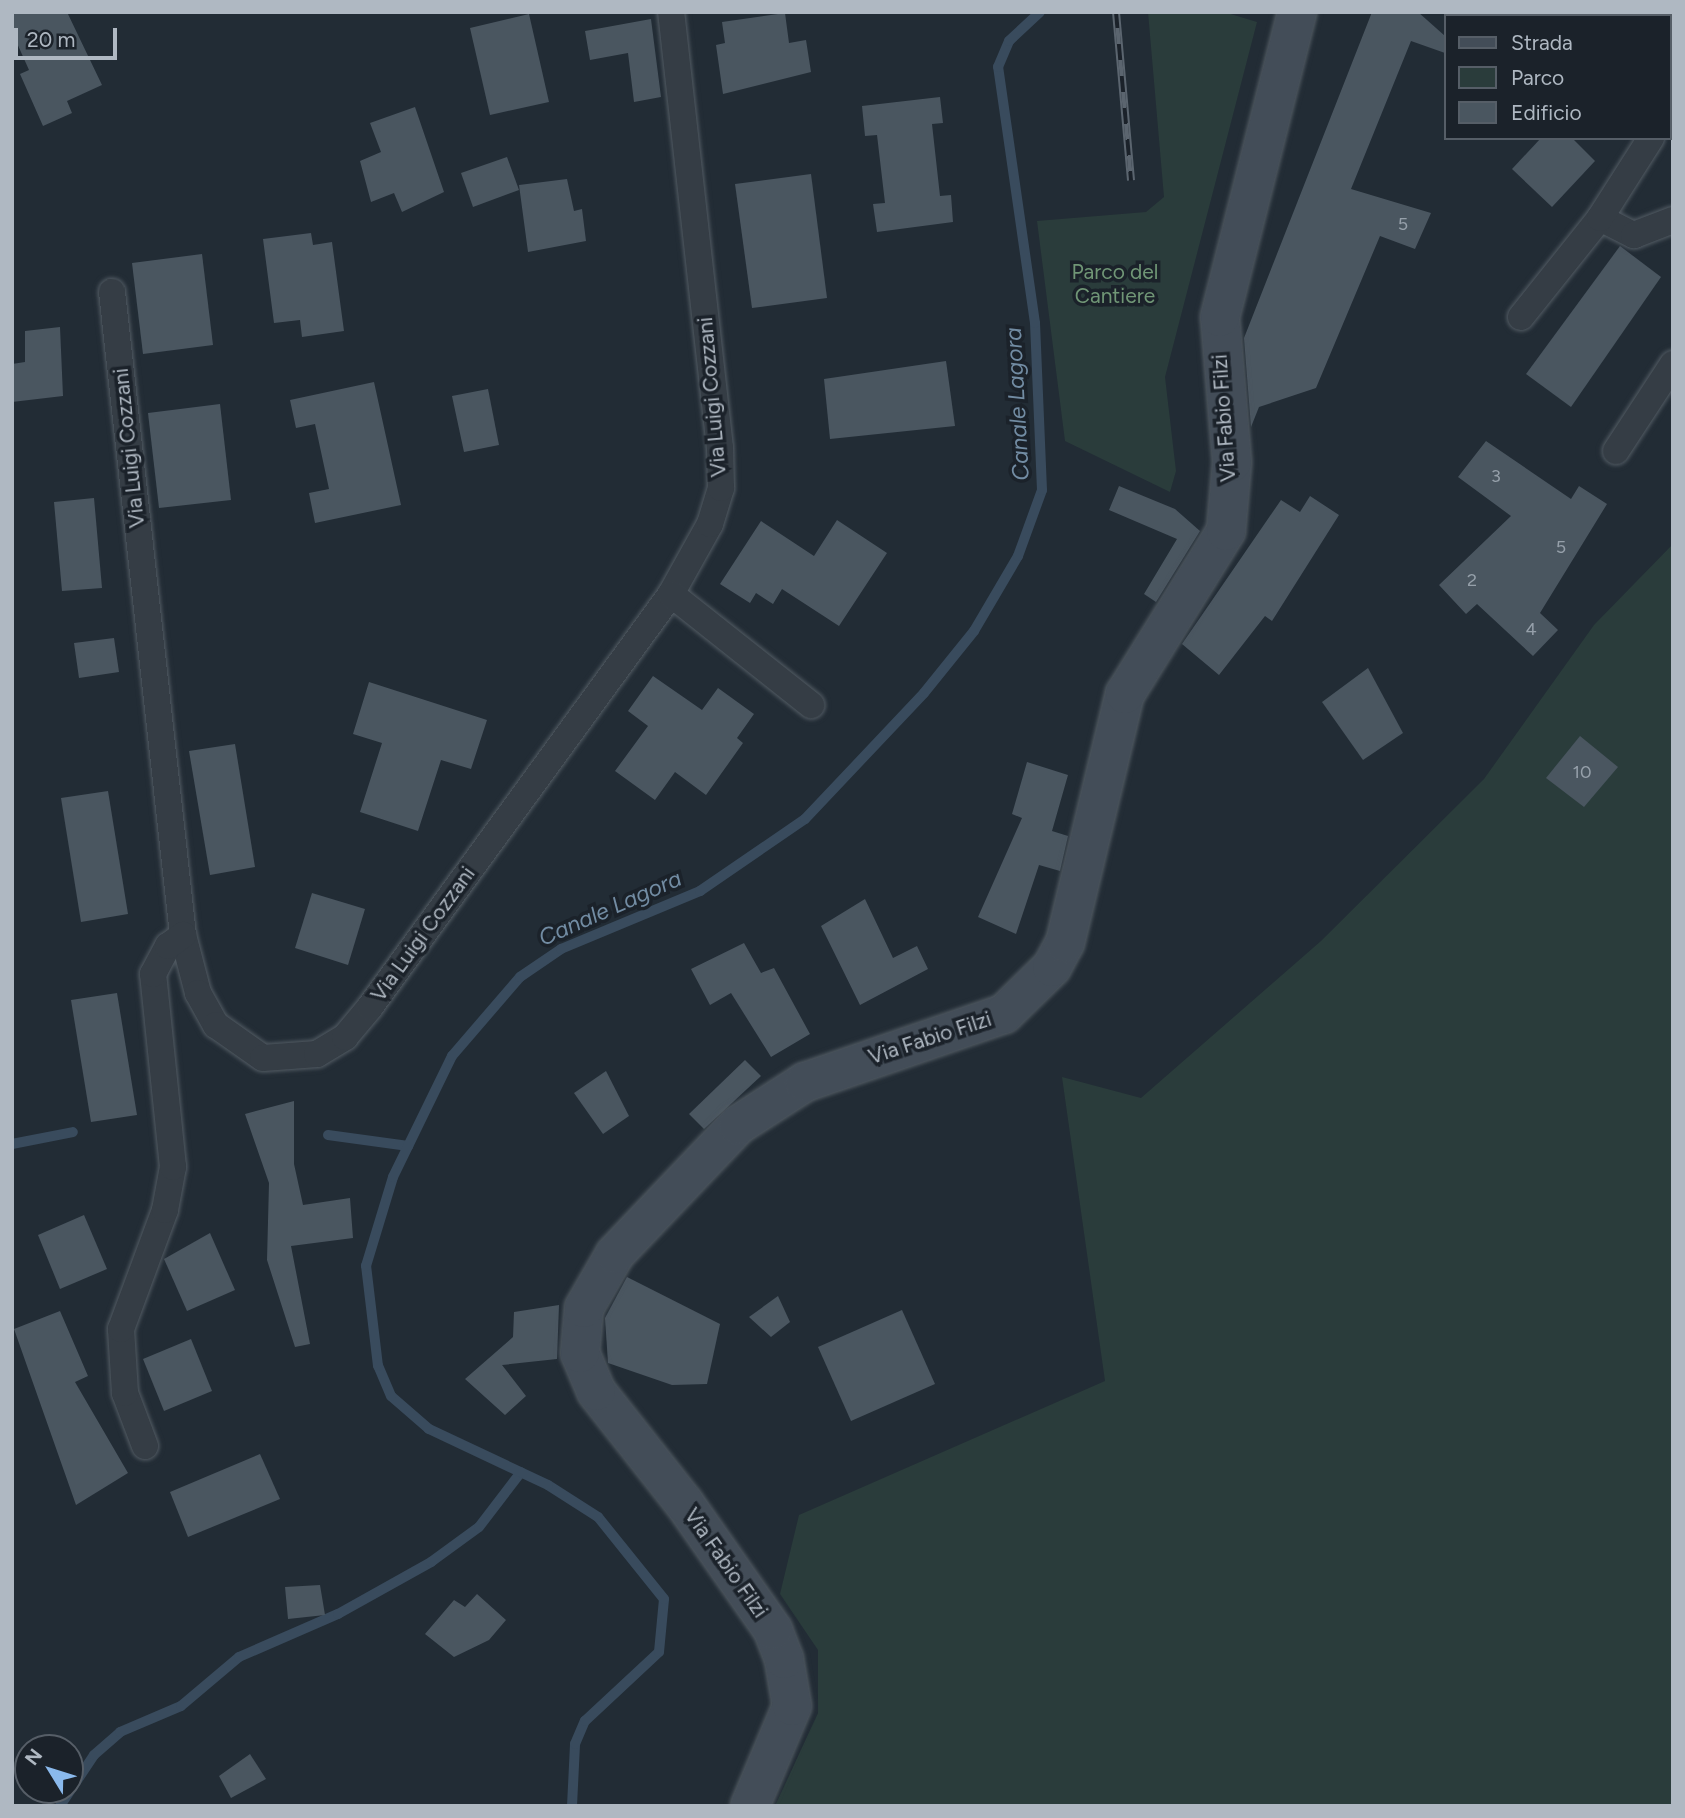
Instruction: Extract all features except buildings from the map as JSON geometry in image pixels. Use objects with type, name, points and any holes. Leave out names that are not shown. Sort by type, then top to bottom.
[{"type":"street","name":"Via Luigi Cozzani","points":[[112,292],[183,936],[198,993],[230,1038],[263,1058],[288,1060],[317,1054],[345,1037],[671,594],[710,524],[721,488],[671,12]]},
{"type":"street","name":"Via Fabio Filzi","points":[[750,1806],[792,1706],[784,1659],[773,1630],[684,1503],[596,1391],[580,1353],[584,1308],[615,1254],[738,1125],[805,1082],[1004,1014],[1052,967],[1065,943],[1125,694],[1226,531],[1232,462],[1220,317],[1297,12]]},
{"type":"street","points":[[1521,317],[1600,218],[1650,140]]},
{"type":"street","points":[[1600,218],[1634,235],[1673,220]]},
{"type":"street","points":[[1616,451],[1673,365]]},
{"type":"street","points":[[671,594],[811,705]]},
{"type":"street","points":[[145,1446],[125,1393],[121,1329],[165,1210],[173,1167],[153,974],[168,946],[183,936]]},
{"type":"green space","name":"Parco del Cantiere","points":[[1148,12],[1224,12],[1257,22],[1165,377],[1176,471],[1170,492],[1065,441],[1037,221],[1146,212],[1164,197]]},
{"type":"green space","points":[[1673,544],[1673,1806],[775,1806],[818,1713],[818,1650],[780,1594],[799,1515],[1105,1381],[1062,1077],[1141,1098],[1321,941],[1484,779],[1594,625]]},
{"type":"waterway","name":"Canale Lagora","points":[[572,1806],[575,1744],[585,1721],[659,1652],[664,1599],[598,1517],[548,1485],[429,1429],[391,1396],[378,1366],[366,1266],[393,1177],[452,1056],[520,977],[561,949],[700,891],[805,819],[924,693],[974,631],[1018,556],[1042,490],[1035,323],[998,67],[1009,41],[1040,12]]},
{"type":"waterway","points":[[12,1144],[73,1132]]},
{"type":"waterway","points":[[328,1135],[408,1146]]},
{"type":"waterway","points":[[60,1806],[94,1755],[120,1732],[181,1706],[239,1657],[338,1614],[431,1562],[479,1527],[521,1472]]},
{"type":"railway","points":[[1116,12],[1131,180]]}]
